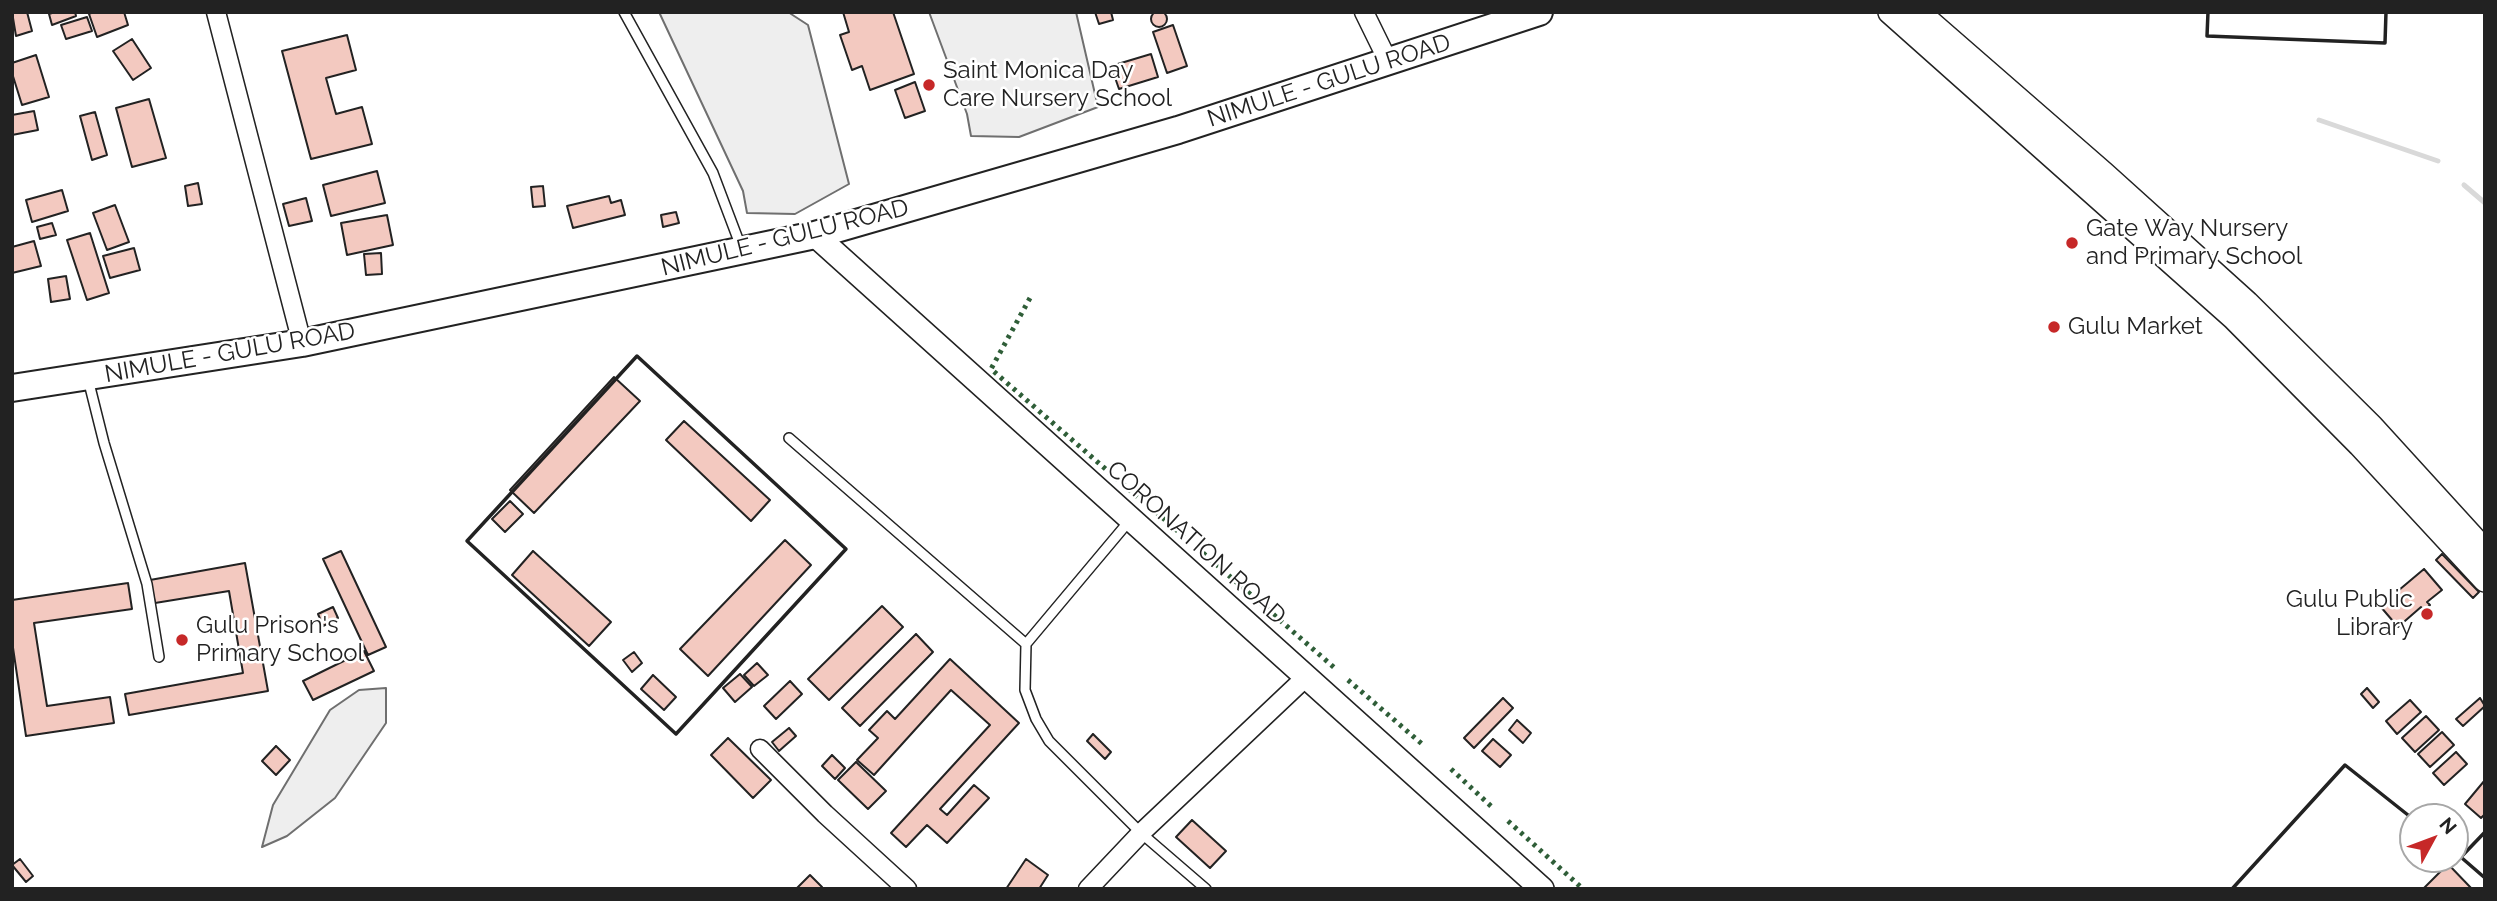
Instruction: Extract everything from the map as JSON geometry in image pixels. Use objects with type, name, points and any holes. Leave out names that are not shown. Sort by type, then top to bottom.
[{"type":"main road","name":"NIMULE - GULU ROAD","points":[[12,388],[302,343],[816,235],[1178,130],[1539,12]]},
{"type":"street","points":[[216,12],[302,343]]},
{"type":"street","points":[[1364,12],[1389,63]]},
{"type":"street","points":[[1890,12],[2234,318],[2360,445],[2454,531],[2485,551]]},
{"type":"street","points":[[1918,12],[2104,174],[2246,303],[2371,427],[2454,531],[2485,580]]},
{"type":"street","name":"CORONATION ROAD","points":[[816,235],[1542,889]]},
{"type":"street","points":[[1088,889],[1141,833],[1306,677]]},
{"type":"street","points":[[760,749],[825,814],[907,889]]},
{"type":"lane","points":[[624,12],[713,173],[743,252]]},
{"type":"lane","points":[[88,377],[104,443],[147,584],[159,657]]},
{"type":"lane","points":[[789,438],[1026,644]]},
{"type":"lane","points":[[1130,520],[1026,644],[1026,690],[1036,719],[1049,741],[1141,833],[1206,889]]},
{"type":"shaded area","points":[[659,12],[788,12],[808,25],[849,184],[795,214],[747,213],[743,191]]},
{"type":"shaded area","points":[[929,12],[1076,12],[1098,107],[1019,137],[971,136],[967,114]]},
{"type":"shaded area","points":[[386,688],[386,723],[335,798],[287,836],[262,847],[273,805],[330,710],[359,690]]},
{"type":"building","points":[[1159,11],[1167,19],[1159,27],[1151,19]]},
{"type":"building","points":[[12,12],[27,12],[32,31],[16,36]]},
{"type":"building","points":[[75,12],[76,16],[52,25],[49,14]]},
{"type":"building","points":[[124,12],[128,25],[97,37],[89,14]]},
{"type":"building","points":[[843,12],[893,12],[914,74],[870,90],[862,66],[852,70],[840,35],[849,32]]},
{"type":"building","points":[[1095,12],[1111,12],[1113,20],[1099,24]]},
{"type":"building","points":[[87,17],[92,31],[66,39],[61,25]]},
{"type":"building","points":[[1173,25],[1187,66],[1167,73],[1153,32]]},
{"type":"building","points":[[347,35],[356,70],[326,78],[336,114],[362,107],[372,144],[311,159],[282,51]]},
{"type":"building","points":[[132,39],[151,68],[133,80],[113,51]]},
{"type":"building","points":[[1151,54],[1158,77],[1119,89],[1111,66]]},
{"type":"building","points":[[36,55],[49,97],[22,105],[12,73],[12,63]]},
{"type":"building","points":[[915,82],[925,111],[905,118],[895,90]]},
{"type":"building","points":[[149,99],[166,158],[132,167],[116,108]]},
{"type":"building","points":[[34,111],[38,130],[12,135],[12,115]]},
{"type":"building","points":[[95,112],[107,155],[92,160],[80,116]]},
{"type":"building","points":[[377,171],[385,203],[331,216],[323,185]]},
{"type":"building","points":[[198,183],[202,204],[188,206],[185,186]]},
{"type":"building","points":[[543,186],[545,206],[533,207],[531,187]]},
{"type":"building","points":[[62,190],[68,211],[32,222],[26,200]]},
{"type":"building","points":[[609,196],[611,203],[621,200],[625,215],[573,228],[567,206]]},
{"type":"building","points":[[306,198],[312,221],[289,226],[283,204]]},
{"type":"building","points":[[115,205],[129,242],[107,250],[93,213]]},
{"type":"building","points":[[676,212],[679,223],[663,227],[661,215]]},
{"type":"building","points":[[387,215],[393,245],[347,255],[341,223]]},
{"type":"building","points":[[52,223],[56,235],[40,239],[37,227]]},
{"type":"building","points":[[90,233],[109,293],[87,300],[67,240]]},
{"type":"building","points":[[34,241],[41,266],[12,273],[12,247]]},
{"type":"building","points":[[134,248],[140,270],[110,278],[103,256]]},
{"type":"building","points":[[381,253],[382,274],[366,275],[364,254]]},
{"type":"building","points":[[66,276],[70,299],[51,302],[48,279]]},
{"type":"building","points":[[614,377],[640,401],[534,513],[510,490]]},
{"type":"building","points":[[684,421],[770,500],[751,521],[666,440]]},
{"type":"building","points":[[510,501],[523,514],[505,532],[492,519]]},
{"type":"building","points":[[785,540],[811,565],[708,676],[680,649]]},
{"type":"building","points":[[341,551],[386,647],[368,655],[323,559]]},
{"type":"building","points":[[533,551],[611,622],[589,646],[512,575]]},
{"type":"building","points":[[2442,554],[2479,592],[2473,598],[2436,560]]},
{"type":"building","points":[[245,563],[268,691],[129,715],[125,694],[243,673],[229,591],[155,603],[150,580]]},
{"type":"building","points":[[2424,569],[2442,590],[2427,602],[2430,605],[2424,611],[2421,607],[2398,627],[2380,606]]},
{"type":"building","points":[[128,583],[132,609],[34,623],[47,706],[110,697],[114,723],[26,736],[12,641],[12,600]]},
{"type":"building","points":[[882,606],[903,627],[829,700],[808,679]]},
{"type":"building","points":[[333,607],[338,618],[323,626],[318,614]]},
{"type":"building","points":[[916,634],[933,652],[860,726],[842,708]]},
{"type":"building","points":[[364,651],[374,671],[313,700],[303,681]]},
{"type":"building","points":[[634,652],[642,663],[632,672],[623,660]]},
{"type":"building","points":[[950,659],[1019,723],[940,809],[947,815],[974,785],[989,798],[947,843],[927,825],[906,847],[891,833],[990,725],[951,690],[874,775],[857,760],[878,738],[869,730],[887,711],[895,719]]},
{"type":"building","points":[[757,663],[768,675],[754,686],[744,675]]},
{"type":"building","points":[[740,674],[752,687],[735,702],[723,688]]},
{"type":"building","points":[[653,675],[676,697],[664,710],[641,689]]},
{"type":"building","points":[[790,681],[802,694],[776,719],[764,706]]},
{"type":"building","points":[[2367,688],[2379,702],[2373,708],[2361,694]]},
{"type":"building","points":[[1503,698],[1513,708],[1474,748],[1464,738]]},
{"type":"building","points":[[2480,698],[2485,706],[2463,726],[2456,719]]},
{"type":"building","points":[[2410,700],[2421,712],[2397,734],[2386,721]]},
{"type":"building","points":[[2426,716],[2439,730],[2415,752],[2402,738]]},
{"type":"building","points":[[1517,720],[1531,733],[1523,743],[1509,730]]},
{"type":"building","points":[[789,728],[796,736],[779,751],[772,742]]},
{"type":"building","points":[[2442,732],[2454,745],[2430,767],[2418,754]]},
{"type":"building","points":[[1093,734],[1111,752],[1105,759],[1087,741]]},
{"type":"building","points":[[728,738],[771,780],[753,798],[711,755]]},
{"type":"building","points":[[1493,739],[1511,755],[1500,767],[1482,751]]},
{"type":"building","points":[[276,746],[290,760],[276,775],[262,761]]},
{"type":"building","points":[[2456,752],[2467,764],[2444,785],[2433,773]]},
{"type":"building","points":[[832,755],[845,768],[835,779],[822,766]]},
{"type":"building","points":[[856,762],[886,791],[868,809],[838,780]]},
{"type":"building","points":[[2485,780],[2485,814],[2481,818],[2469,808],[2469,803],[2466,803]]},
{"type":"building","points":[[1192,820],[1226,851],[1210,868],[1176,837]]},
{"type":"building","points":[[20,859],[33,876],[26,882],[12,865]]},
{"type":"building","points":[[1026,859],[1048,875],[1039,889],[1006,889]]},
{"type":"building","points":[[2439,873],[2457,873],[2472,889],[2423,889]]},
{"type":"building","points":[[810,875],[821,889],[796,889]]},
{"type":"waterway","points":[[2319,120],[2438,161]]},
{"type":"waterway","points":[[2464,185],[2485,203]]},
{"type":"hedge","points":[[1030,298],[991,369],[1141,500]]},
{"type":"hedge","points":[[1156,512],[1190,542]]},
{"type":"hedge","points":[[1203,553],[1337,670]]},
{"type":"hedge","points":[[1348,680],[1422,744]]},
{"type":"hedge","points":[[1451,769],[1493,808]]},
{"type":"hedge","points":[[1508,821],[1583,889]]},
{"type":"wall","points":[[2208,12],[2207,36],[2385,43],[2386,12]]},
{"type":"wall","points":[[637,356],[846,549],[676,734],[467,541],[637,356]]},
{"type":"wall","points":[[2232,889],[2345,765],[2399,808]]},
{"type":"wall","points":[[2469,849],[2485,832]]},
{"type":"wall","points":[[2469,864],[2485,878]]},
{"type":"place","name":"Saint Monica Day Care Nursery School","points":[[929,85]]},
{"type":"place","name":"Gate Way Nursery and Primary School","points":[[2072,243]]},
{"type":"place","name":"Gulu Market","points":[[2054,327]]},
{"type":"place","name":"Gulu Public Library","points":[[2427,614]]},
{"type":"place","name":"Gulu Prison's Primary School","points":[[182,640]]}]
